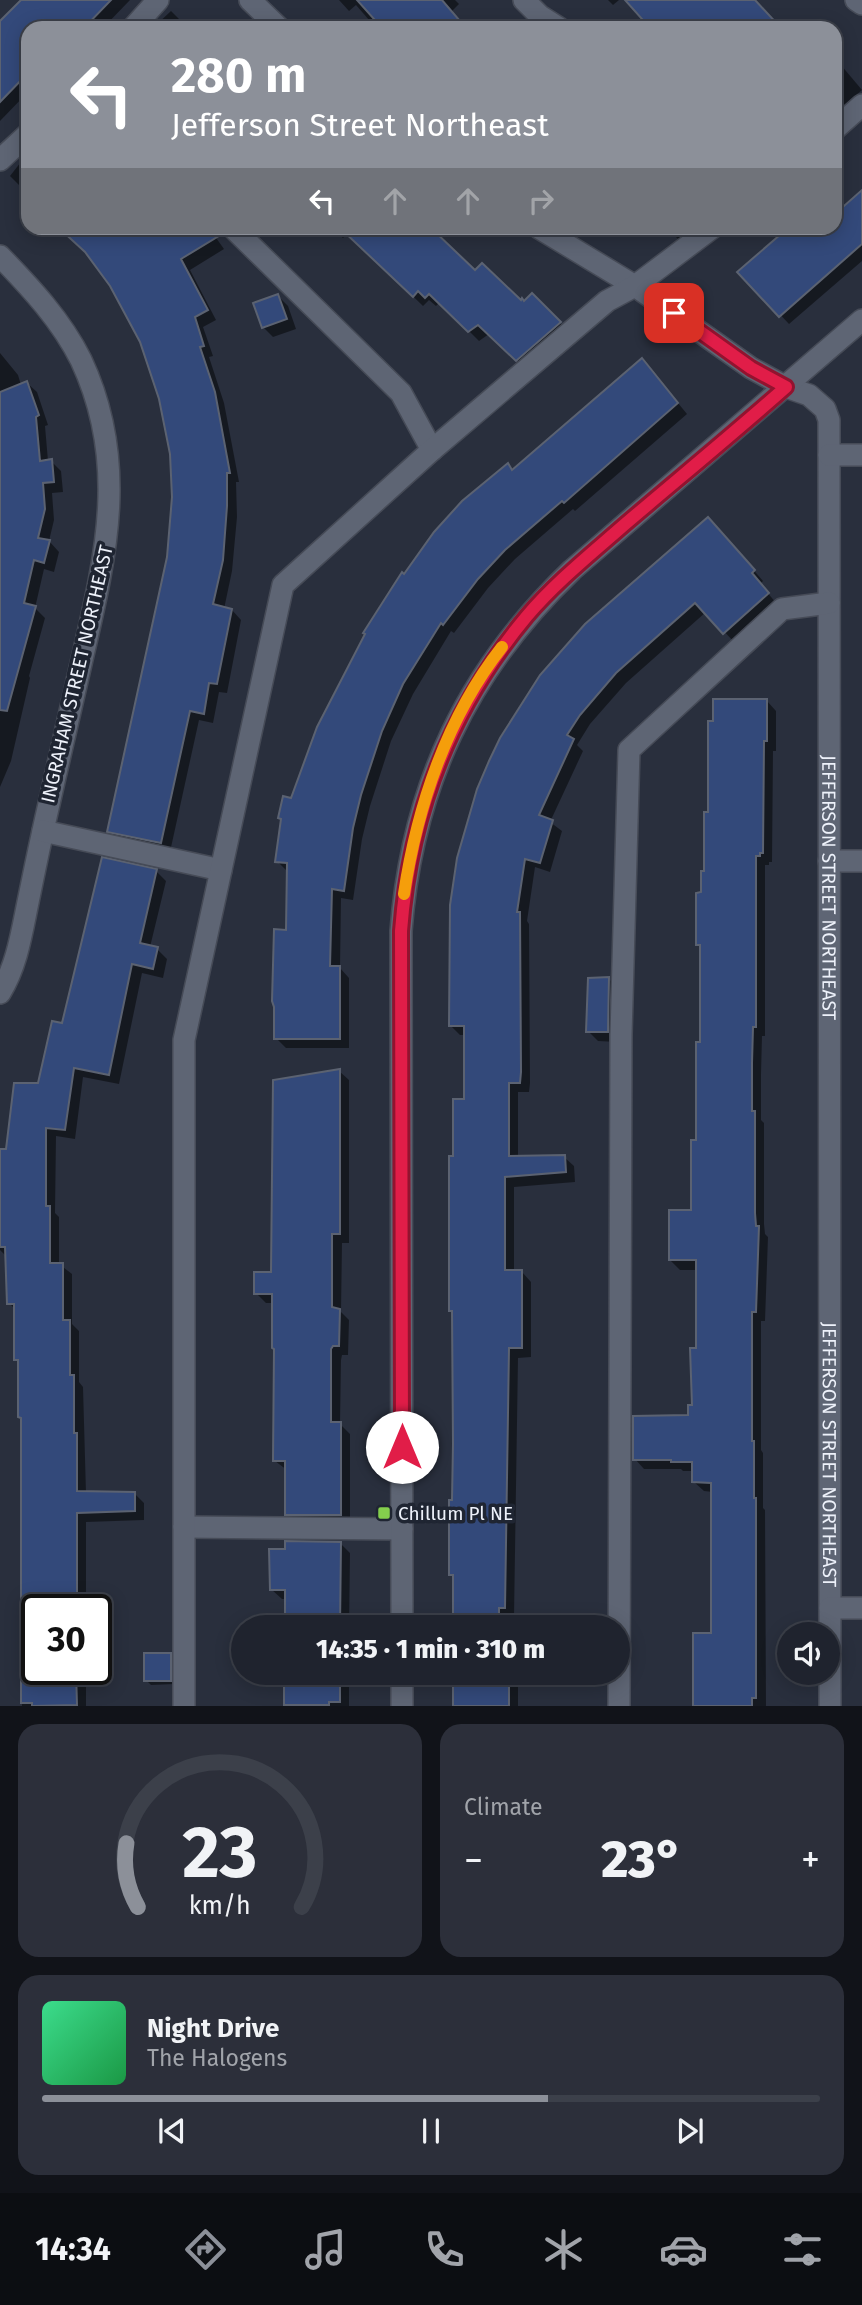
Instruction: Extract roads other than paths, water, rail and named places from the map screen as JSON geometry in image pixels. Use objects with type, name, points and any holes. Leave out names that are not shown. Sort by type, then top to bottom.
[{"type":"street","points":[[139,21],[158,0]]},
{"type":"street","points":[[250,0],[272,21]]},
{"type":"street","points":[[524,0],[548,21]]},
{"type":"street","points":[[856,0],[862,4]]},
{"type":"street","points":[[842,123],[862,105]]},
{"type":"street","points":[[0,160],[21,140]]},
{"type":"street","points":[[240,235],[401,394],[432,450]]},
{"type":"street","name":"JEFFERSON STREET NORTHEAST","points":[[551,235],[635,286],[751,368],[786,387],[809,395],[825,409],[829,420],[830,1706]]},
{"type":"street","points":[[184,1706],[184,1040],[282,585],[432,450],[607,301],[635,286],[703,235]]},
{"type":"street","name":"INGRAHAM STREET NORTHEAST","points":[[0,256],[54,316],[80,359],[99,408],[110,478],[109,527],[94,611],[19,947],[0,993]]},
{"type":"street","points":[[402,1615],[401,931],[407,874],[418,819],[434,775],[466,704],[481,677],[528,615],[572,570],[862,320]]},
{"type":"street","points":[[829,455],[862,455]]},
{"type":"street","points":[[619,1706],[621,1035],[629,750],[782,609],[829,603]]},
{"type":"street","points":[[43,831],[221,870]]},
{"type":"street","points":[[829,861],[862,861]]},
{"type":"street","points":[[184,1527],[402,1530]]},
{"type":"street","points":[[830,1608],[862,1608]]},
{"type":"street","points":[[402,1685],[402,1706]]},
{"type":"place","name":"Chillum Pl NE","points":[[384,1513]]}]
